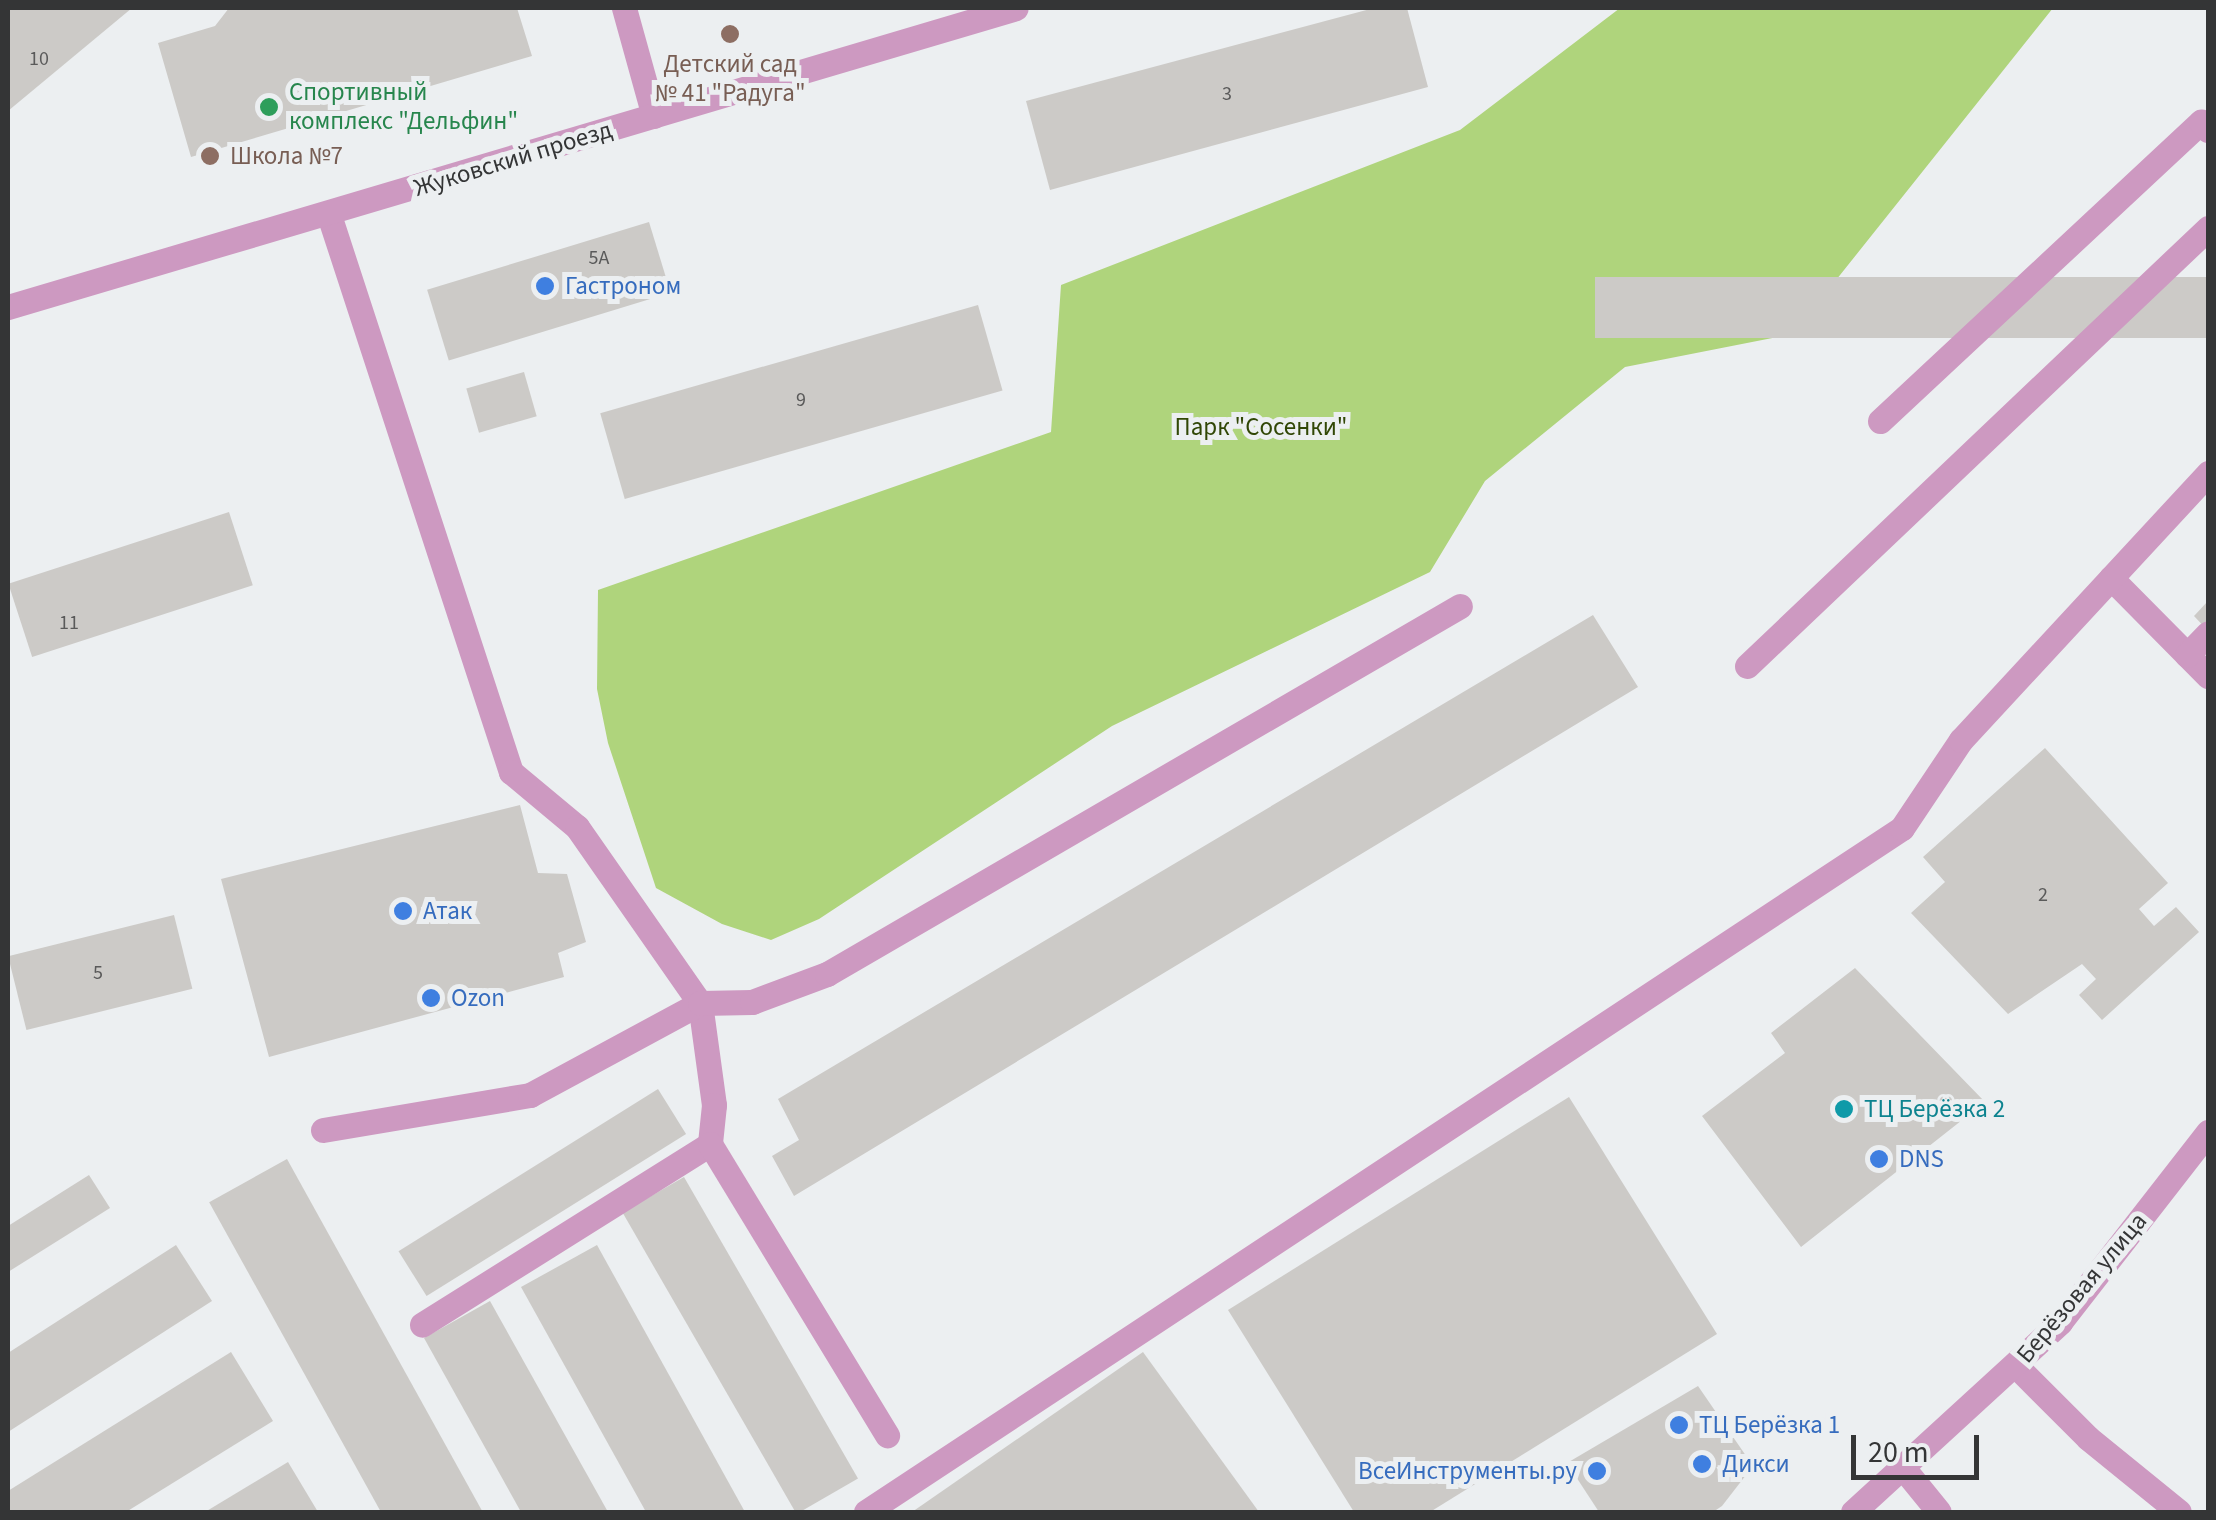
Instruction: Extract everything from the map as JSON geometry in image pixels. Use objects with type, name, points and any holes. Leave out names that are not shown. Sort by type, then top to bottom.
[{"type":"street","points":[[624,8],[654,116]]},
{"type":"street","name":"Жуковский проезд","points":[[8,307],[329,215],[1016,8]]},
{"type":"street","points":[[1880,421],[2201,122],[2208,130]]},
{"type":"street","points":[[329,215],[511,772],[576,827],[700,1002],[714,1105],[710,1144],[887,1435]]},
{"type":"street","points":[[1746,666],[2208,228]]},
{"type":"street","points":[[866,1512],[1902,828],[1961,740],[2208,473]]},
{"type":"street","points":[[2111,578],[2208,676]]},
{"type":"street","points":[[323,1130],[530,1095],[700,1002],[752,1002],[827,974],[1460,606]]},
{"type":"street","points":[[2187,655],[2208,634]]},
{"type":"street","name":"Берёзовая улица","points":[[1853,1512],[2017,1366],[2208,1132]]},
{"type":"street","points":[[422,1325],[710,1144]]},
{"type":"street","points":[[2017,1366],[2088,1438],[2178,1512]]},
{"type":"street","points":[[1904,1468],[1939,1512]]},
{"type":"green space","name":"Парк \"Сосенки\"","points":[[1620,8],[2053,8],[1793,334],[1625,367],[1485,481],[1430,572],[1112,726],[819,919],[771,940],[722,924],[656,888],[608,743],[597,689],[598,590],[1051,432],[1061,285],[1460,130]]},
{"type":"building","points":[[8,8],[132,8],[8,111]]},
{"type":"building","name":"Спортивный комплекс \"Дельфин\"","points":[[229,8],[517,8],[532,56],[191,157],[158,43],[215,26]]},
{"type":"building","points":[[1374,8],[1407,8],[1428,87],[1050,190],[1026,101]]},
{"type":"building","points":[[649,222],[671,293],[449,361],[427,290]]},
{"type":"building","points":[[1595,277],[2208,277],[2208,338],[1595,338]]},
{"type":"building","points":[[978,305],[1003,391],[625,499],[600,413]]},
{"type":"building","points":[[524,372],[537,416],[479,433],[466,389]]},
{"type":"building","points":[[229,512],[253,585],[32,657],[8,584]]},
{"type":"building","points":[[2208,601],[2208,631],[2194,616]]},
{"type":"building","points":[[1593,615],[1638,687],[794,1196],[772,1156],[799,1140],[778,1099]]},
{"type":"building","points":[[2045,748],[2168,883],[2139,909],[2154,926],[2176,907],[2199,932],[2102,1020],[2079,995],[2096,979],[2082,964],[2008,1014],[1911,913],[1945,882],[1923,857]]},
{"type":"building","name":"Атак","points":[[520,805],[538,873],[567,874],[586,942],[558,953],[564,977],[269,1057],[221,879]]},
{"type":"building","points":[[174,915],[192,989],[26,1030],[8,956]]},
{"type":"building","name":"ТЦ Берёзка 2","points":[[1855,968],[1985,1102],[1801,1247],[1702,1116],[1785,1053],[1771,1033]]},
{"type":"building","points":[[658,1089],[686,1134],[427,1296],[398,1251]]},
{"type":"building","points":[[1569,1097],[1717,1334],[1430,1512],[1354,1512],[1228,1310]]},
{"type":"building","points":[[287,1159],[483,1512],[381,1512],[209,1202]]},
{"type":"building","points":[[89,1175],[110,1208],[8,1272],[8,1226]]},
{"type":"building","points":[[684,1177],[858,1478],[795,1512],[623,1212]]},
{"type":"building","points":[[176,1245],[212,1301],[8,1432],[8,1353]]},
{"type":"building","points":[[597,1245],[745,1512],[646,1512],[521,1287]]},
{"type":"building","points":[[490,1301],[608,1512],[521,1512],[424,1338]]},
{"type":"building","points":[[231,1352],[273,1421],[126,1512],[8,1512],[8,1491]]},
{"type":"building","points":[[1143,1352],[1259,1512],[912,1512]]},
{"type":"building","name":"ТЦ Берёзка 1","points":[[1698,1386],[1753,1466],[1722,1506],[1713,1512],[1599,1512],[1567,1463]]},
{"type":"building","points":[[288,1462],[318,1512],[205,1512]]},
{"type":"place","name":"Детский сад № 41 \"Радуга\"","points":[[730,34]]},
{"type":"place","name":"Спортивный комплекс \"Дельфин\"","points":[[269,107]]},
{"type":"place","name":"Школа №7","points":[[210,156]]},
{"type":"place","name":"Гастроном","points":[[545,286]]},
{"type":"place","name":"Атак","points":[[403,911]]},
{"type":"place","name":"Ozon","points":[[431,998]]},
{"type":"place","name":"ТЦ Берёзка 2","points":[[1844,1109]]},
{"type":"place","name":"DNS","points":[[1879,1159]]},
{"type":"place","name":"ТЦ Берёзка 1","points":[[1679,1425]]},
{"type":"place","name":"Дикси","points":[[1702,1464]]},
{"type":"place","name":"ВсеИнструменты.ру","points":[[1597,1471]]}]
